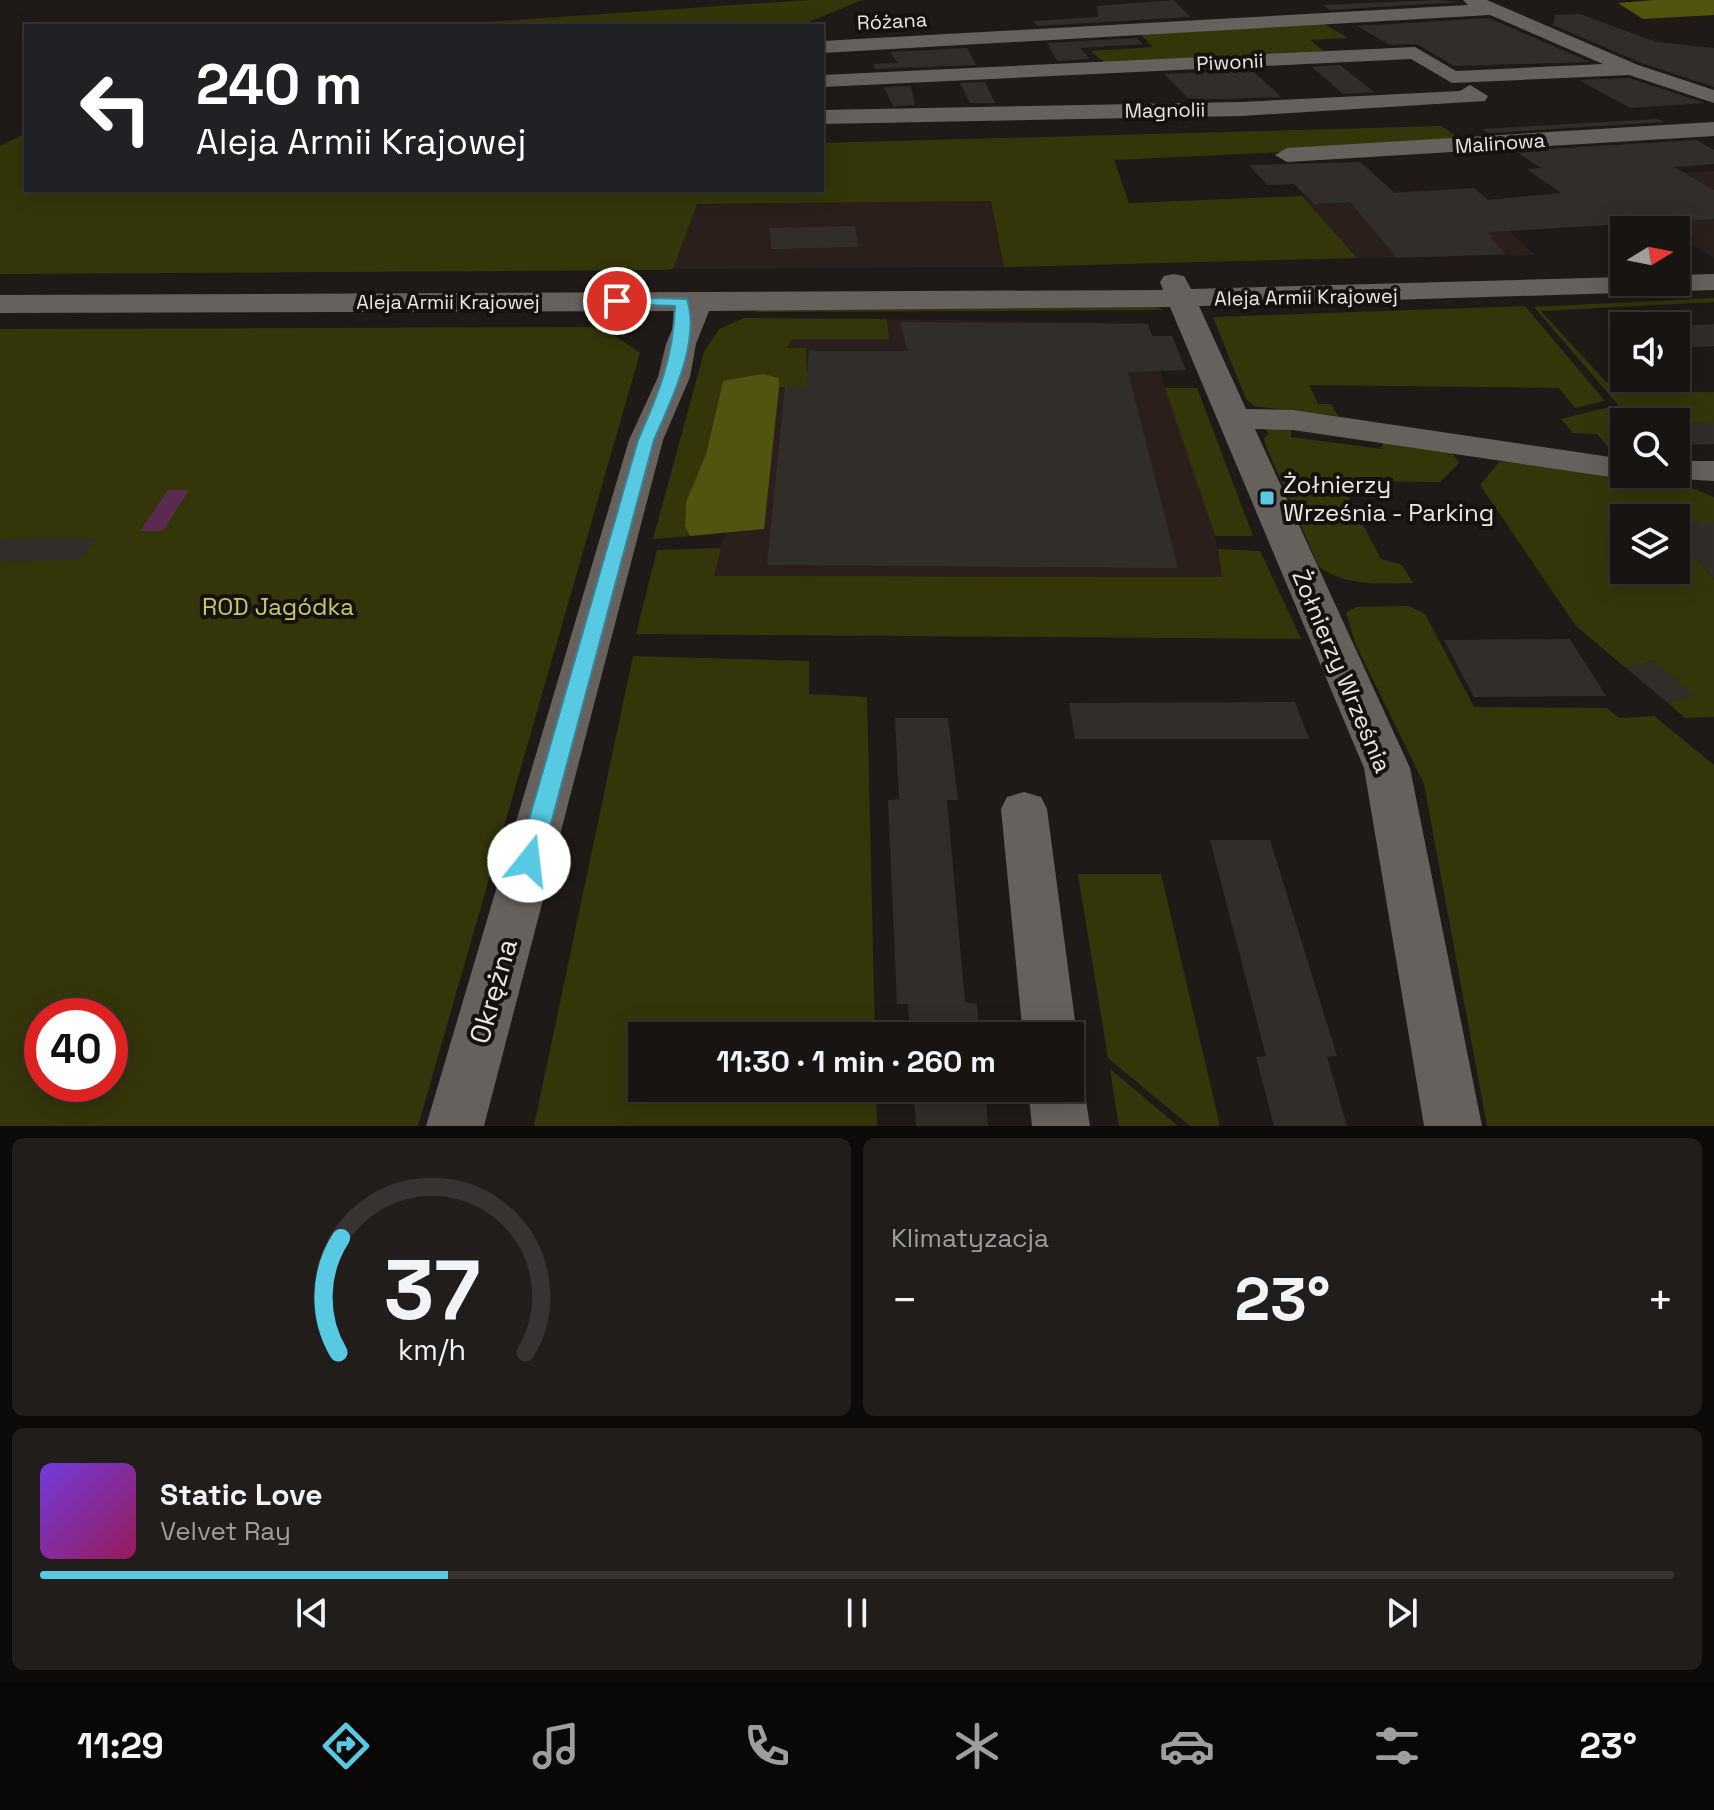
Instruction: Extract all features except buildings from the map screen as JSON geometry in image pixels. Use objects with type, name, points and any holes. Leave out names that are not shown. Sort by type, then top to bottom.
[{"type":"street","points":[[1472,0],[1631,69],[1714,97]]},
{"type":"street","name":"Różana","points":[[824,47],[1493,9]]},
{"type":"street","name":"Piwonii","points":[[824,81],[1415,53],[1452,77]]},
{"type":"street","points":[[1452,77],[1631,69]]},
{"type":"street","name":"Magnolii","points":[[824,117],[1241,109],[1477,96],[1452,77]]},
{"type":"street","points":[[1524,119],[1714,108]]},
{"type":"street","name":"Malinowa","points":[[1287,155],[1714,129]]},
{"type":"street","points":[[1690,266],[1714,265]]},
{"type":"street","name":"Aleja Armii Krajowej","points":[[0,304],[897,302],[1610,270]]},
{"type":"street","name":"Aleja Armii Krajowej","points":[[1179,290],[1486,293],[1714,282]]},
{"type":"street","name":"Żołnierzy Września","points":[[1179,290],[1387,768],[1453,1126]]},
{"type":"street","points":[[550,301],[600,306],[635,315],[670,342],[729,313],[796,301]]},
{"type":"street","name":"Okrężna","points":[[455,1126],[646,440],[674,377],[670,342],[683,302]]},
{"type":"street","points":[[1233,419],[1293,420],[1610,467]]},
{"type":"street","points":[[1690,471],[1714,471]]},
{"type":"street","points":[[1024,809],[1048,1022]]},
{"type":"street","points":[[1058,1102],[1061,1126]]},
{"type":"shaded area","points":[[1714,0],[1714,15],[1643,19],[1618,3]]},
{"type":"shaded area","points":[[1714,171],[1714,258],[1692,245],[1694,238],[1690,237],[1690,216],[1638,216],[1584,180]]},
{"type":"shaded area","points":[[1467,189],[1535,255],[1357,258],[1302,196]]},
{"type":"shaded area","points":[[991,201],[1004,267],[673,269],[697,204]]},
{"type":"shaded area","points":[[887,319],[1144,323],[1215,536],[1223,577],[713,576],[763,393],[792,339],[889,339]]},
{"type":"shaded area","points":[[762,374],[779,378],[764,529],[690,536],[685,526],[686,502],[706,454],[723,381]]},
{"type":"shaded area","points":[[168,490],[189,490],[163,531],[140,531]]},
{"type":"green space","points":[[810,0],[862,0],[804,24],[456,24]]},
{"type":"green space","points":[[1321,22],[1348,38],[1310,40],[1329,55],[1107,65],[1091,51],[1153,47],[1137,31]]},
{"type":"green space","points":[[1441,126],[1467,143],[1114,160],[1129,203],[1302,196],[1357,258],[1004,267],[991,201],[697,204],[673,269],[664,270],[0,274],[0,146],[24,134],[24,192],[824,192],[824,143]]},
{"type":"green space","points":[[1714,298],[1714,302],[1541,311],[1606,382],[1610,382],[1610,392],[1714,392],[1714,423],[1690,423],[1690,408],[1621,408],[1534,307]]},
{"type":"green space","points":[[1525,306],[1605,401],[1575,408],[1559,388],[1309,385],[1318,404],[1331,404],[1338,416],[1254,406],[1246,399],[1213,317]]},
{"type":"green space","points":[[1154,307],[1164,310],[753,312],[765,309]]},
{"type":"green space","points":[[744,318],[887,319],[889,339],[792,339],[787,348],[806,348],[807,387],[779,387],[778,378],[723,381],[706,454],[686,502],[685,526],[690,536],[653,539],[704,352],[719,329]]},
{"type":"green space","name":"ROD Jagódka","points":[[602,327],[640,353],[418,1126],[0,1126],[0,329]]},
{"type":"green space","points":[[1165,388],[1197,388],[1253,536],[1215,536]]},
{"type":"green space","points":[[1609,407],[1610,449],[1597,434],[1573,433],[1561,419]]},
{"type":"green space","points":[[1264,427],[1291,427],[1291,437],[1382,449],[1383,440],[1451,451],[1459,463],[1440,482],[1340,481],[1381,559],[1402,565],[1413,583],[1353,581],[1319,567],[1266,446],[1264,438],[1269,434]]},
{"type":"green space","points":[[1499,462],[1610,476],[1610,488],[1690,487],[1714,497],[1714,525],[1690,523],[1690,504],[1610,504],[1610,584],[1690,584],[1690,551],[1714,579],[1714,717],[1685,718],[1668,703],[1693,695],[1653,661],[1626,668],[1576,626],[1480,485]]},
{"type":"green space","points":[[721,548],[714,576],[1222,577],[1218,549],[1260,551],[1301,639],[636,634],[657,550]]},
{"type":"green space","points":[[1409,606],[1425,614],[1474,707],[1607,708],[1619,718],[1654,716],[1714,765],[1714,1126],[1487,1126],[1424,784],[1355,643],[1346,612],[1357,607]]},
{"type":"green space","points":[[633,656],[809,661],[809,694],[867,697],[875,1022],[628,1022],[628,1102],[876,1102],[877,1126],[534,1126]]},
{"type":"green space","points":[[1078,874],[1161,874],[1220,1126],[1190,1126],[1108,1058]]},
{"type":"green space","points":[[1110,1069],[1178,1126],[1119,1126]]},
{"type":"place","name":"Żołnierzy Września - Parking","points":[[1267,498]]},
{"type":"route","points":[[529,861],[646,440],[674,377],[681,344],[682,302],[617,301]]}]
